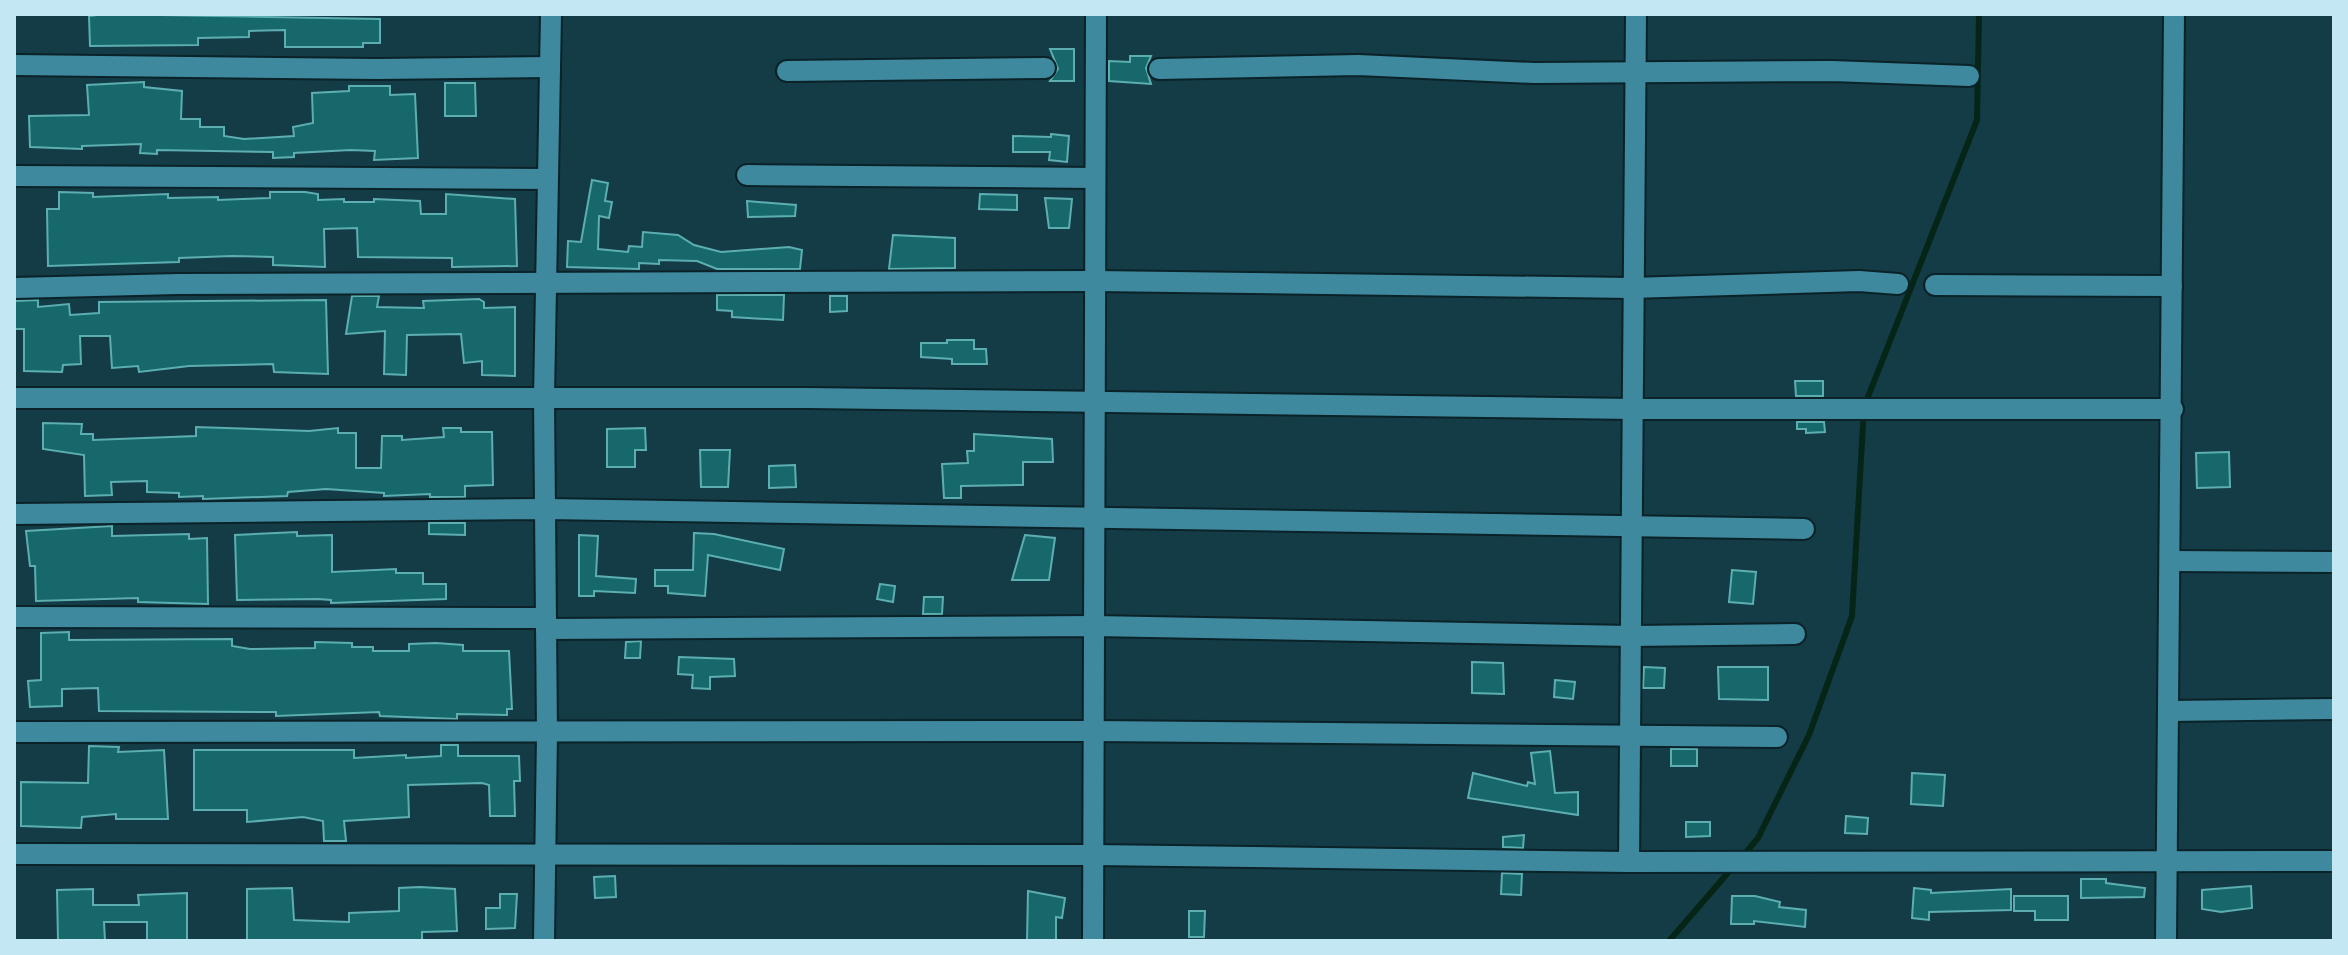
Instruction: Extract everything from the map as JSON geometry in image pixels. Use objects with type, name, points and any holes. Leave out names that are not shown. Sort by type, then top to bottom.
[{"type":"street","points":[[544,941],[547,509],[544,397],[551,14]]},
{"type":"street","points":[[1093,941],[1096,14]]},
{"type":"street","points":[[1629,862],[1633,739],[1634,409],[1631,288],[1636,14]]},
{"type":"street","points":[[2166,941],[2173,409],[2174,14]]},
{"type":"street","points":[[14,65],[377,69],[550,67]]},
{"type":"street","points":[[1159,69],[1358,65],[1636,73],[1832,71],[1969,76]]},
{"type":"street","points":[[787,71],[1045,68]]},
{"type":"street","points":[[747,175],[1095,178]]},
{"type":"street","points":[[14,176],[547,179]]},
{"type":"street","points":[[14,288],[1095,281],[1631,288],[1859,281],[1898,284]]},
{"type":"street","points":[[1935,285],[2172,286]]},
{"type":"street","points":[[14,398],[544,397],[1095,400],[1634,409],[2173,409]]},
{"type":"street","points":[[14,514],[547,509],[1804,529]]},
{"type":"street","points":[[2170,561],[2334,562]]},
{"type":"street","points":[[14,617],[1094,626],[1631,636],[1795,634]]},
{"type":"street","points":[[2169,711],[2334,709]]},
{"type":"street","points":[[14,732],[547,734],[1092,731],[1633,739],[1777,737]]},
{"type":"street","points":[[14,854],[1093,855],[1629,862],[2334,861]]},
{"type":"building","points":[[89,16],[380,19],[380,43],[363,43],[363,47],[285,47],[285,30],[249,31],[249,37],[198,38],[198,45],[90,46]]},
{"type":"building","points":[[1050,49],[1074,49],[1074,81],[1050,81],[1058,69]]},
{"type":"building","points":[[1130,56],[1151,56],[1146,68],[1151,84],[1109,81],[1109,61],[1130,62]]},
{"type":"building","points":[[144,82],[144,87],[182,91],[181,119],[200,119],[200,127],[224,127],[224,136],[244,139],[294,136],[293,127],[313,123],[312,93],[349,91],[349,86],[390,86],[390,95],[415,94],[418,158],[374,160],[375,151],[351,150],[294,153],[294,157],[273,158],[273,152],[157,150],[157,154],[140,153],[141,144],[82,146],[82,149],[30,147],[29,116],[89,115],[87,85]]},
{"type":"building","points":[[445,83],[475,83],[476,116],[445,116]]},
{"type":"building","points":[[1051,134],[1069,136],[1067,162],[1049,160],[1050,152],[1013,152],[1013,136],[1051,137]]},
{"type":"building","points":[[592,180],[608,183],[605,201],[612,202],[609,218],[599,216],[598,249],[628,252],[629,246],[642,247],[643,232],[678,235],[694,245],[721,252],[789,247],[802,250],[800,269],[717,269],[697,261],[659,260],[659,264],[639,263],[639,269],[567,267],[568,241],[581,242]]},
{"type":"building","points":[[59,192],[93,193],[93,197],[168,194],[168,198],[218,197],[218,200],[270,198],[270,192],[305,192],[318,194],[318,200],[420,201],[421,214],[446,214],[446,194],[515,199],[517,266],[452,267],[452,258],[358,257],[357,228],[324,229],[325,267],[273,265],[273,257],[232,256],[179,258],[179,262],[48,266],[47,209],[59,209]]},
{"type":"building","points":[[980,194],[1017,195],[1017,210],[979,209]]},
{"type":"building","points":[[1045,198],[1072,199],[1069,228],[1049,228]]},
{"type":"building","points":[[747,201],[796,205],[795,216],[748,217]]},
{"type":"building","points":[[893,235],[955,238],[955,268],[889,269]]},
{"type":"building","points":[[717,295],[784,295],[783,320],[732,317],[732,311],[717,310]]},
{"type":"building","points":[[352,296],[379,296],[377,307],[424,308],[423,301],[479,299],[484,302],[484,308],[515,307],[515,376],[482,375],[482,361],[464,363],[461,334],[407,335],[406,375],[384,374],[385,331],[346,334]]},
{"type":"building","points":[[830,296],[847,296],[847,311],[830,312]]},
{"type":"building","points":[[38,300],[38,307],[69,304],[70,315],[99,313],[99,302],[326,300],[328,374],[274,372],[273,364],[189,366],[139,372],[138,366],[112,368],[110,336],[80,336],[81,364],[63,365],[62,372],[24,371],[24,329],[14,329],[14,301]]},
{"type":"building","points":[[947,340],[974,340],[974,349],[986,349],[987,364],[952,364],[952,359],[921,357],[921,343],[947,343]]},
{"type":"building","points":[[1795,381],[1823,381],[1823,396],[1796,396]]},
{"type":"building","points":[[1797,422],[1824,422],[1825,432],[1806,433],[1806,429],[1797,429]]},
{"type":"building","points":[[43,423],[82,424],[81,434],[93,434],[93,440],[196,436],[196,427],[309,431],[338,428],[338,433],[356,433],[356,468],[381,468],[382,436],[402,436],[402,440],[444,437],[443,428],[461,428],[461,432],[492,432],[493,485],[465,486],[465,497],[430,497],[430,494],[384,496],[384,493],[326,489],[288,492],[287,496],[203,499],[203,496],[179,497],[179,493],[147,492],[147,481],[111,482],[112,495],[85,496],[84,455],[43,449]]},
{"type":"building","points":[[645,428],[646,450],[635,450],[635,467],[607,467],[607,429]]},
{"type":"building","points":[[974,434],[1052,439],[1053,462],[1023,462],[1023,485],[961,486],[961,498],[944,498],[942,464],[968,463],[967,451],[974,451]]},
{"type":"building","points":[[700,450],[730,450],[728,487],[701,487]]},
{"type":"building","points":[[2229,452],[2230,487],[2197,488],[2196,453]]},
{"type":"building","points":[[795,465],[796,487],[769,488],[769,466]]},
{"type":"building","points":[[429,523],[465,523],[465,535],[429,534]]},
{"type":"building","points":[[112,526],[112,536],[189,534],[189,539],[207,538],[208,604],[138,602],[138,598],[36,601],[35,566],[30,566],[26,531]]},
{"type":"building","points":[[297,532],[297,536],[332,535],[332,572],[396,569],[396,573],[423,573],[423,584],[446,584],[446,599],[331,603],[331,600],[318,599],[237,600],[235,535]]},
{"type":"building","points":[[694,533],[714,534],[784,549],[780,570],[708,555],[705,596],[668,593],[668,586],[655,586],[655,570],[693,570]]},
{"type":"building","points":[[579,535],[598,536],[596,576],[636,579],[635,593],[594,591],[594,596],[579,596]]},
{"type":"building","points":[[1025,535],[1055,538],[1049,580],[1012,580]]},
{"type":"building","points":[[1732,570],[1756,572],[1753,604],[1729,602]]},
{"type":"building","points":[[880,584],[895,586],[893,602],[877,599]]},
{"type":"building","points":[[924,597],[943,597],[942,614],[923,614]]},
{"type":"building","points":[[69,632],[69,640],[232,639],[232,646],[250,649],[315,648],[315,642],[352,643],[352,647],[373,647],[373,651],[409,651],[409,644],[436,643],[463,645],[463,651],[509,651],[512,709],[507,709],[507,715],[457,714],[457,719],[380,716],[379,712],[276,716],[276,712],[99,711],[98,688],[62,689],[62,706],[30,707],[28,681],[41,680],[41,633]]},
{"type":"building","points":[[641,641],[640,658],[625,658],[626,642]]},
{"type":"building","points":[[679,657],[734,659],[735,676],[710,677],[710,689],[692,688],[693,675],[678,674]]},
{"type":"building","points":[[1472,662],[1503,663],[1504,694],[1472,693]]},
{"type":"building","points":[[1644,667],[1665,668],[1664,688],[1643,688]]},
{"type":"building","points":[[1718,667],[1768,667],[1768,700],[1719,699]]},
{"type":"building","points":[[1555,680],[1575,682],[1573,699],[1554,697]]},
{"type":"building","points":[[441,745],[458,745],[458,756],[519,756],[520,781],[514,781],[515,816],[490,816],[489,785],[482,783],[408,785],[409,817],[344,821],[346,841],[324,841],[323,821],[303,817],[247,822],[247,810],[194,810],[194,750],[354,750],[354,758],[406,755],[406,758],[441,756]]},
{"type":"building","points":[[89,746],[119,747],[118,752],[164,750],[168,819],[116,819],[116,814],[82,817],[81,828],[21,826],[21,782],[88,783]]},
{"type":"building","points":[[1671,749],[1697,749],[1697,766],[1671,766]]},
{"type":"building","points":[[1550,751],[1555,793],[1578,792],[1578,815],[1468,798],[1473,773],[1527,786],[1528,782],[1535,784],[1531,753]]},
{"type":"building","points":[[1912,773],[1945,775],[1943,806],[1911,804]]},
{"type":"building","points":[[1846,816],[1868,818],[1867,834],[1845,833]]},
{"type":"building","points":[[1686,822],[1710,822],[1710,836],[1686,837]]},
{"type":"building","points":[[1524,835],[1523,848],[1503,847],[1503,837]]},
{"type":"building","points":[[1502,873],[1522,874],[1521,895],[1501,894]]},
{"type":"building","points":[[615,876],[616,897],[595,898],[594,877]]},
{"type":"building","points":[[2081,879],[2106,879],[2106,883],[2145,888],[2144,897],[2081,898]]},
{"type":"building","points":[[2251,886],[2252,908],[2221,912],[2202,909],[2202,890]]},
{"type":"building","points":[[292,888],[294,920],[349,922],[349,913],[399,911],[399,888],[455,889],[457,931],[422,932],[422,941],[247,941],[247,889]]},
{"type":"building","points":[[1914,888],[1931,890],[1931,893],[2011,889],[2011,910],[1929,912],[1929,920],[1912,918]]},
{"type":"building","points":[[93,889],[93,905],[139,905],[138,895],[187,893],[187,941],[147,941],[147,922],[104,922],[105,941],[58,941],[57,890]]},
{"type":"building","points":[[1028,891],[1065,898],[1062,918],[1056,917],[1056,941],[1027,941]]},
{"type":"building","points":[[500,894],[517,894],[515,928],[486,929],[486,908],[500,908]]},
{"type":"building","points":[[1732,896],[1755,896],[1780,902],[1779,907],[1806,910],[1805,927],[1754,921],[1754,924],[1731,924]]},
{"type":"building","points":[[2014,896],[2068,896],[2068,920],[2035,920],[2035,911],[2014,911]]},
{"type":"building","points":[[1189,911],[1205,911],[1204,937],[1189,937]]},
{"type":"waterway","points":[[1743,856],[1758,838],[1809,735],[1852,616],[1864,407],[1977,120],[1979,14]]},
{"type":"waterway","points":[[1669,941],[1733,867]]}]
